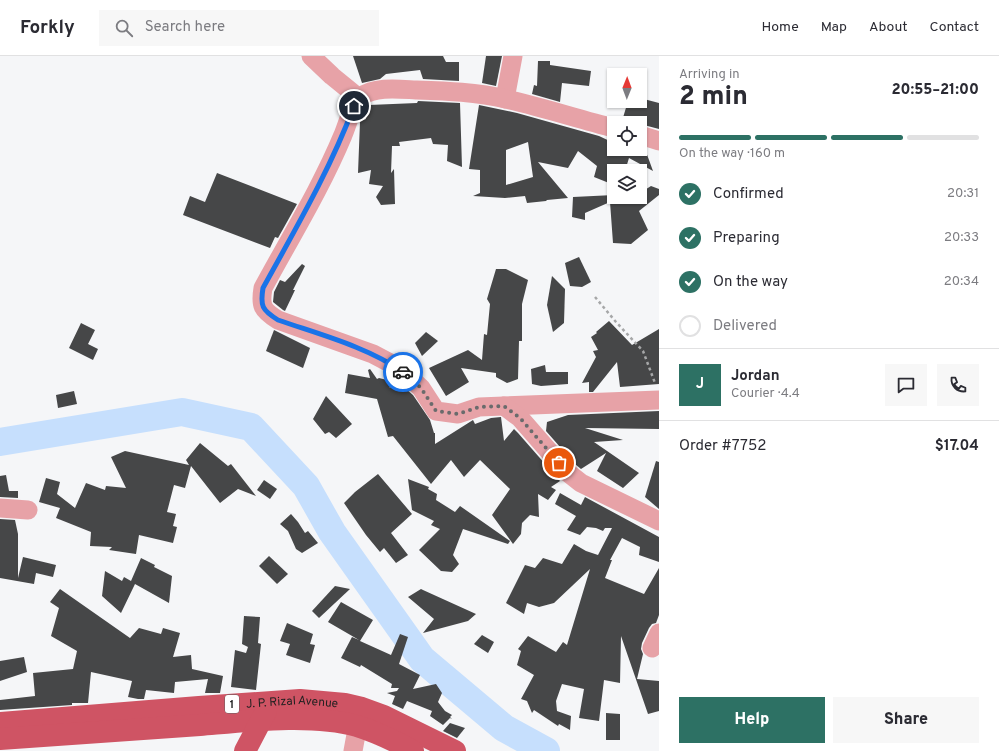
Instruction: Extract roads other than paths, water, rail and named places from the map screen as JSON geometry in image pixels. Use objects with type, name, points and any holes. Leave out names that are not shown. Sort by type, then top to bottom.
[{"type":"main road","name":"J. P. Rizal Avenue","points":[[0,723],[300,700],[345,704],[359,717],[413,751]]},
{"type":"main road","points":[[245,751],[272,701]]},
{"type":"main road","name":"J. P. Rizal Avenue","points":[[0,739],[261,720],[310,720],[335,722],[359,717],[384,716],[455,751]]},
{"type":"street","points":[[311,56],[332,76],[359,98]]},
{"type":"street","points":[[505,99],[513,56]]},
{"type":"street","points":[[607,126],[505,99],[464,92],[394,89],[377,90],[359,98],[323,179],[263,288],[261,299],[262,306],[268,314],[278,320],[373,354],[390,363],[407,375],[421,388],[436,411],[458,414],[479,407],[657,393]]},
{"type":"street","points":[[647,137],[659,140]]},
{"type":"street","points":[[504,406],[520,418],[567,472],[581,482],[659,521]]},
{"type":"street","points":[[0,508],[28,510]]},
{"type":"street","points":[[353,751],[359,717]]},
{"type":"waterway","points":[[0,442],[182,412],[251,427],[306,486],[332,532],[422,659],[504,728],[546,751]]}]
